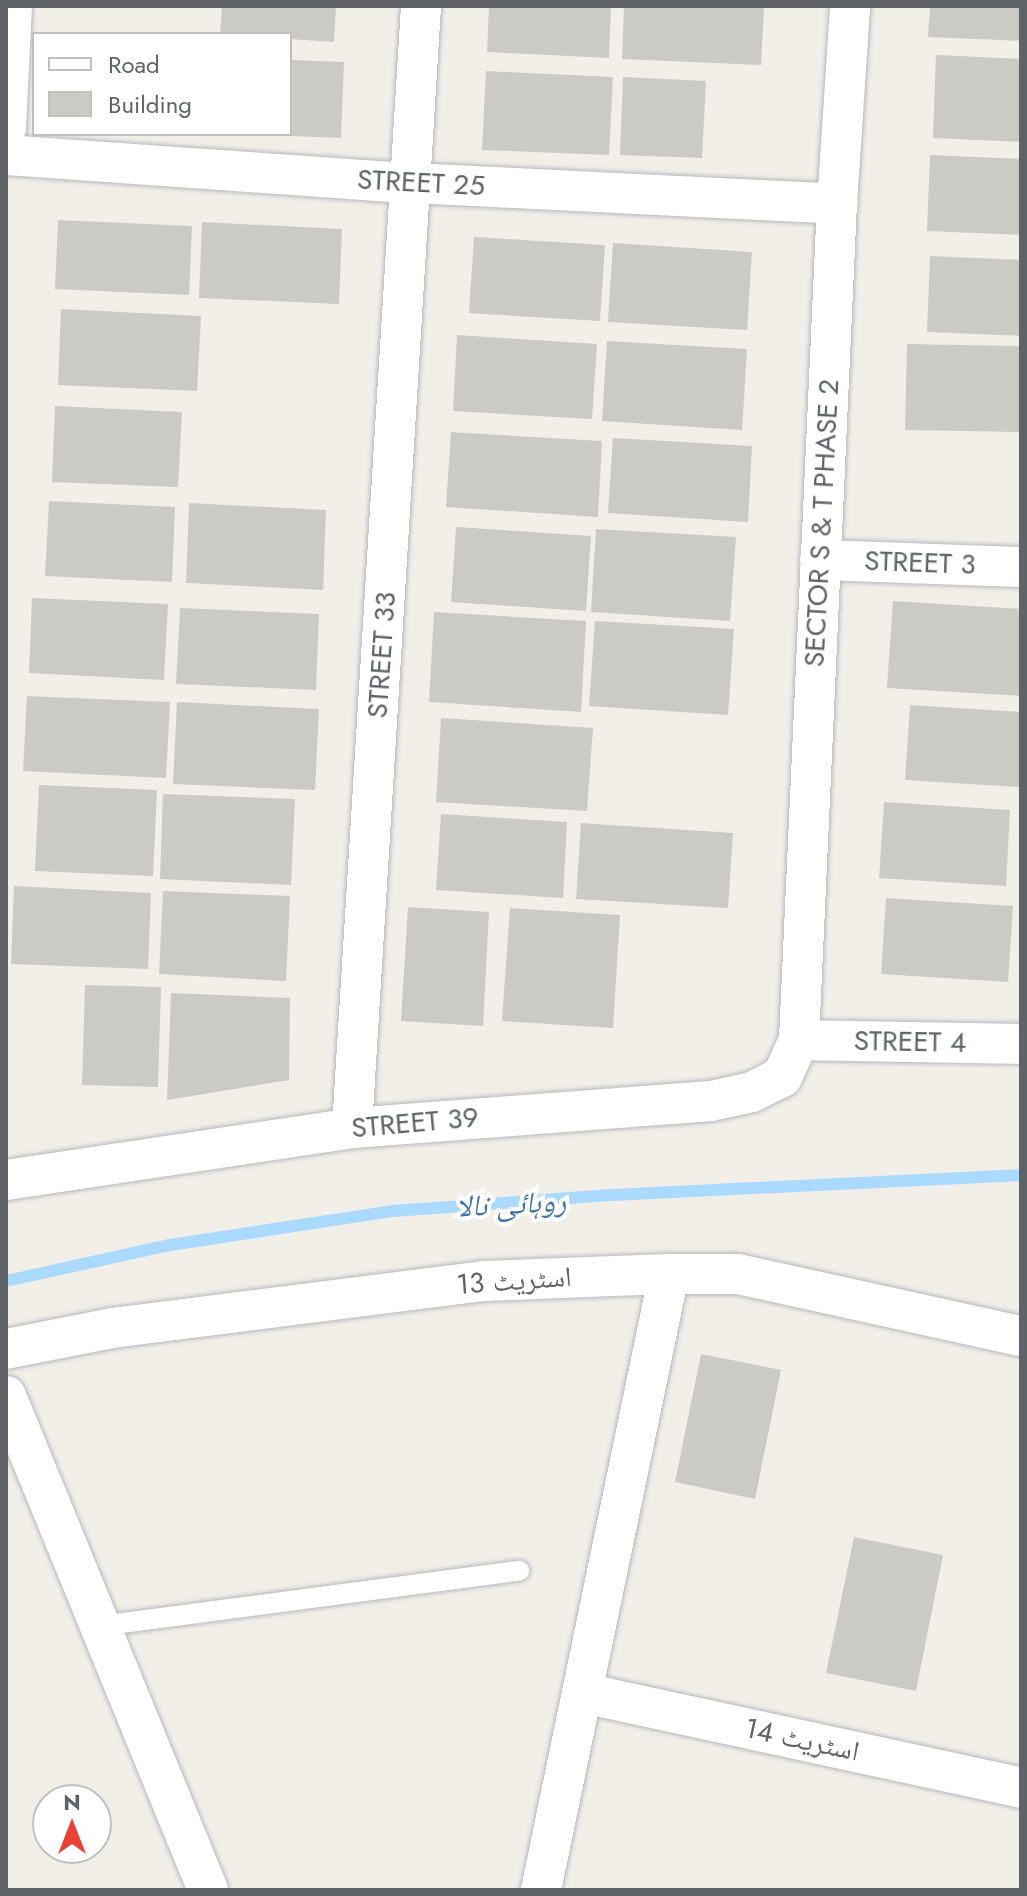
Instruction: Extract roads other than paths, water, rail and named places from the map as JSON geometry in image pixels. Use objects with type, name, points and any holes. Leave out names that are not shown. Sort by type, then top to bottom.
[{"type":"street","points":[[6,128],[12,6]]},
{"type":"street","name":"STREET 33","points":[[352,1128],[421,6]]},
{"type":"street","name":"SECTOR S & T PHASE 2","points":[[799,1040],[837,204],[850,6]]},
{"type":"street","name":"STREET 25","points":[[6,155],[411,183],[837,204]]},
{"type":"street","name":"STREET 3","points":[[820,560],[1021,567]]},
{"type":"street","name":"STREET 39","points":[[6,1180],[352,1128],[711,1101],[752,1092],[782,1077],[799,1040]]},
{"type":"street","name":"STREET 4","points":[[799,1040],[1021,1044]]},
{"type":"street","points":[[541,1890],[669,1274]]},
{"type":"street","name":"اسٹریٹ 13","points":[[6,1349],[112,1328],[484,1281],[669,1274],[738,1274],[1021,1336]]},
{"type":"street","points":[[6,1396],[208,1890]]},
{"type":"street","name":"اسٹریٹ 14","points":[[583,1693],[1021,1788]]},
{"type":"lane","points":[[99,1626],[519,1571]]},
{"type":"waterway","name":"روہائی نالا","points":[[6,1281],[170,1245],[393,1211],[613,1195],[1021,1175]]}]
